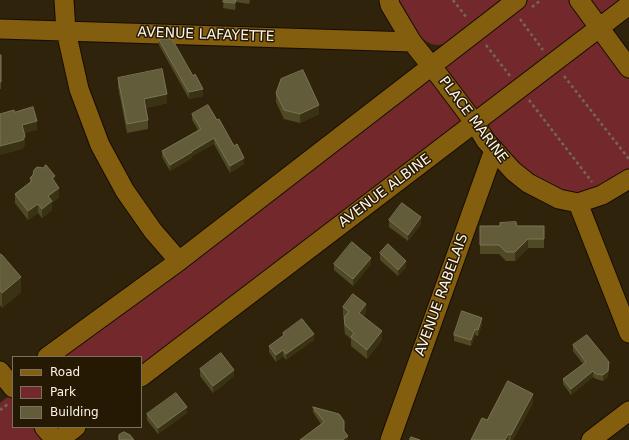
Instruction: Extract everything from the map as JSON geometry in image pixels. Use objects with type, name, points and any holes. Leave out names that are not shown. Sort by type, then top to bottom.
[{"type":"street","points":[[64,0],[66,31],[79,89],[100,145],[125,191],[153,231],[179,261]]},
{"type":"street","points":[[579,0],[599,28],[622,49],[629,68]]},
{"type":"street","name":"PLACE MARINE","points":[[386,2],[412,42],[432,65],[474,122],[486,141],[514,171],[528,183],[559,199],[578,203]]},
{"type":"street","points":[[48,356],[179,261],[513,3]]},
{"type":"street","name":"AVENUE ALBINE","points":[[142,376],[629,4]]},
{"type":"street","name":"AVENUE LAFAYETTE","points":[[0,29],[412,42]]},
{"type":"street","name":"AVENUE RABELAIS","points":[[390,440],[494,150]]},
{"type":"street","points":[[629,179],[602,195],[578,203],[629,333]]},
{"type":"street","points":[[591,440],[629,411]]},
{"type":"street","points":[[45,428],[55,440]]},
{"type":"street","points":[[59,440],[75,428]]},
{"type":"path","points":[[513,3],[553,63],[629,159]]},
{"type":"green space","points":[[398,0],[509,0],[447,43],[434,45],[419,36],[406,18]]},
{"type":"green space","points":[[528,0],[625,0],[142,369],[142,356],[61,356]]},
{"type":"green space","points":[[600,35],[629,79],[629,169],[582,197],[557,191],[518,166],[482,124]]},
{"type":"green space","points":[[12,394],[12,428],[65,428],[49,440],[0,440],[0,403]]},
{"type":"building","points":[[224,0],[236,0],[235,3],[223,2]]},
{"type":"building","points":[[159,39],[172,39],[193,76],[195,74],[203,89],[189,92]]},
{"type":"building","points":[[1,55],[1,82],[0,82]]},
{"type":"building","points":[[162,69],[167,94],[144,99],[148,120],[127,124],[118,78]]},
{"type":"building","points":[[303,70],[319,105],[300,114],[284,110],[276,93],[281,79]]},
{"type":"building","points":[[208,105],[217,120],[219,119],[234,146],[237,144],[244,158],[230,166],[214,138],[170,165],[162,151],[201,129],[192,114]]},
{"type":"building","points":[[33,107],[37,121],[22,125],[25,136],[23,140],[0,146],[0,114]]},
{"type":"building","points":[[46,165],[55,176],[52,178],[59,188],[48,196],[52,201],[42,209],[38,204],[28,211],[15,194],[32,181],[30,178],[37,167],[43,168]]},
{"type":"building","points":[[402,203],[421,217],[408,235],[389,220]]},
{"type":"building","points":[[516,222],[517,226],[544,226],[544,239],[528,239],[515,252],[506,252],[499,245],[480,245],[480,226],[500,226],[500,223]]},
{"type":"building","points":[[352,242],[371,258],[353,279],[334,264]]},
{"type":"building","points":[[388,244],[406,261],[398,270],[380,253]]},
{"type":"building","points":[[0,254],[21,277],[2,293],[0,290]]},
{"type":"building","points":[[353,294],[366,304],[359,313],[382,331],[367,350],[351,337],[354,333],[345,325],[344,317],[349,312],[343,307]]},
{"type":"building","points":[[462,311],[482,318],[478,330],[475,329],[471,340],[454,335]]},
{"type":"building","points":[[302,319],[314,334],[286,354],[283,350],[276,355],[269,346]]},
{"type":"building","points":[[587,335],[609,362],[608,371],[603,375],[596,374],[593,371],[571,389],[563,379],[586,362],[573,345]]},
{"type":"building","points":[[221,353],[234,370],[213,386],[200,369]]},
{"type":"building","points":[[508,381],[533,394],[511,435],[508,434],[505,440],[471,440],[482,418],[487,420]]},
{"type":"building","points":[[176,393],[187,407],[158,428],[147,414]]},
{"type":"building","points":[[313,407],[339,414],[344,421],[344,431],[348,436],[342,440],[300,440],[324,422]]},
{"type":"building","points":[[124,432],[130,435],[134,440],[119,440],[119,435]]},
{"type":"building","points":[[411,437],[420,440],[410,440]]}]
